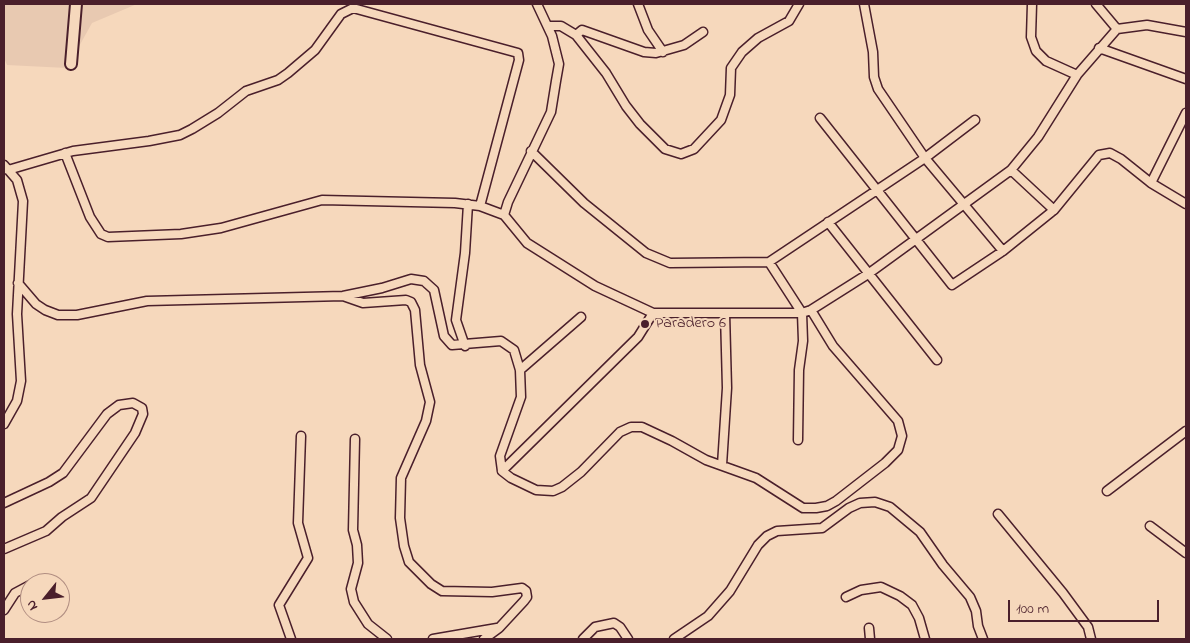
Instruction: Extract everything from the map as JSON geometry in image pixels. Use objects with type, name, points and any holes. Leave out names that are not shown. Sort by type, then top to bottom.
[{"type":"street","points":[[71,64],[76,4]]},
{"type":"street","points":[[504,215],[531,151],[551,112],[559,64],[548,26],[537,4]]},
{"type":"street","points":[[638,4],[648,30],[663,52]]},
{"type":"street","points":[[548,26],[561,26],[576,35],[606,73],[636,120],[665,149],[681,154],[694,149],[721,120],[730,95],[731,68],[742,52],[758,38],[785,24],[792,17],[799,4]]},
{"type":"street","points":[[864,4],[871,43],[875,83],[925,158],[1003,251]]},
{"type":"street","points":[[1032,4],[1031,37],[1036,51],[1046,61],[1077,75]]},
{"type":"street","points":[[1096,4],[1116,29]]},
{"type":"street","points":[[4,424],[17,401],[21,381],[18,283],[23,201],[17,180],[6,167],[66,152],[180,135],[218,114],[246,91],[278,80],[293,70],[323,41],[340,14],[353,8],[518,53],[519,60],[480,206]]},
{"type":"street","points":[[66,152],[90,217],[101,234],[108,237],[180,234],[221,228],[322,200],[468,204],[480,206],[504,215],[526,243],[595,286],[653,313],[802,313],[811,310],[868,274],[1011,170],[1038,137],[1077,75],[1116,29],[1147,24],[1186,32]]},
{"type":"street","points":[[576,35],[582,30],[644,52],[663,52],[684,45],[703,32]]},
{"type":"street","points":[[1098,48],[1186,79]]},
{"type":"street","points":[[1151,183],[1186,113]]},
{"type":"street","points":[[820,118],[952,285],[1003,251],[1054,210],[1099,154],[1110,153],[1151,183],[1186,204]]},
{"type":"street","points":[[531,151],[584,203],[646,253],[670,264],[769,262],[925,158],[976,120]]},
{"type":"street","points":[[1011,170],[1054,210]]},
{"type":"street","points":[[465,346],[456,320],[465,253],[468,204]]},
{"type":"street","points":[[828,222],[936,360]]},
{"type":"street","points":[[769,262],[802,313],[803,341],[799,364],[798,440]]},
{"type":"street","points":[[18,283],[36,304],[58,315],[77,315],[147,301],[342,296],[382,288],[411,279],[424,282],[434,290],[444,336],[452,345],[465,346],[501,341],[514,350],[520,370],[521,397],[500,456],[502,470],[530,488],[553,491],[562,487],[581,472],[620,432],[642,427],[706,460],[756,478],[803,508],[826,506],[836,500],[885,463],[898,450],[902,436],[898,421],[833,346],[811,310]]},
{"type":"street","points":[[342,296],[363,303],[406,300],[411,302],[415,310],[420,366],[430,402],[426,421],[401,478],[400,518],[404,546],[408,562],[431,584],[442,591],[492,592],[522,588],[526,591],[527,597],[524,601],[499,628],[484,639]]},
{"type":"street","points":[[502,470],[638,336],[653,313]]},
{"type":"street","points":[[722,466],[728,388],[725,313]]},
{"type":"street","points":[[520,370],[581,317]]},
{"type":"street","points":[[4,503],[49,482],[63,473],[107,414],[119,405],[133,403],[142,408],[143,414],[135,432],[86,502],[62,517],[46,532],[4,549]]},
{"type":"street","points":[[1107,491],[1186,431]]},
{"type":"street","points":[[291,639],[279,605],[308,558],[298,523],[301,436]]},
{"type":"street","points":[[355,439],[353,530],[357,545],[358,563],[351,589],[354,602],[368,624],[387,639]]},
{"type":"street","points":[[674,639],[708,616],[730,591],[758,545],[767,536],[778,531],[822,528],[849,508],[875,502],[890,507],[920,532],[943,565],[970,598],[976,610],[978,626],[983,639]]},
{"type":"street","points":[[998,514],[1063,593],[1088,627],[1091,639]]},
{"type":"street","points":[[1150,526],[1186,552]]},
{"type":"street","points":[[846,597],[861,590],[881,588],[900,596],[912,605],[919,618],[925,639]]},
{"type":"street","points":[[4,610],[20,591]]},
{"type":"street","points":[[583,639],[595,627],[614,623],[626,633],[628,639]]},
{"type":"street","points":[[432,639],[499,628]]},
{"type":"street","points":[[869,628],[870,639]]},
{"type":"shaded area","points":[[4,4],[137,4],[92,23],[67,68],[7,65],[4,58]]},
{"type":"place","name":"Paradero 6","points":[[645,324]]}]
